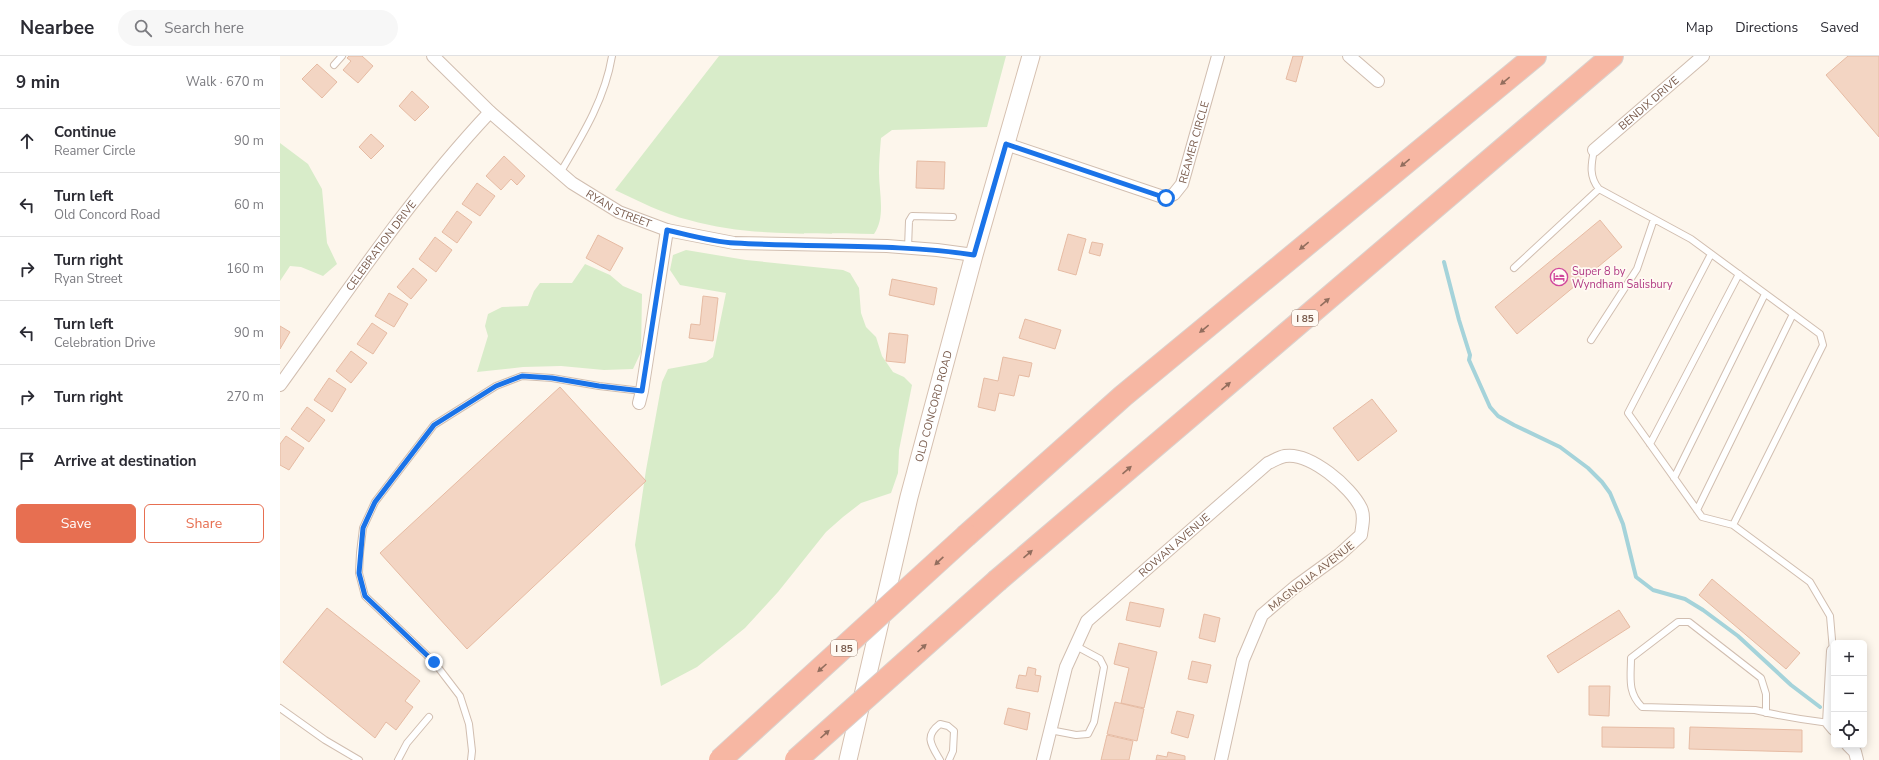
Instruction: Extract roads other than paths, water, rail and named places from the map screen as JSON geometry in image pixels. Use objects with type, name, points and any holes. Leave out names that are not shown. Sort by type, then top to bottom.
[{"type":"highway","name":"I 85","points":[[720,760],[1122,396],[1535,56]]},
{"type":"highway","name":"I 85","points":[[796,760],[998,580],[1612,56]]},
{"type":"main road","name":"OLD CONCORD ROAD","points":[[848,760],[909,497],[974,255],[1031,56]]},
{"type":"street","name":"RYAN STREET","points":[[433,56],[490,112],[560,173],[592,197],[619,212],[667,230],[734,243],[908,248],[974,255]]},
{"type":"street","name":"REAMER CIRCLE","points":[[1006,144],[1166,198],[1174,194],[1182,184],[1218,56]]},
{"type":"street","points":[[1349,56],[1378,81]]},
{"type":"street","name":"BENDIX DRIVE","points":[[1594,150],[1703,56]]},
{"type":"street","name":"CELEBRATION DRIVE","points":[[280,385],[408,207],[453,151],[490,112]]},
{"type":"street","points":[[641,397],[667,230]]},
{"type":"street","name":"ROWAN AVENUE","points":[[1043,760],[1066,667],[1087,621],[1268,463],[1285,456],[1303,458],[1328,472],[1345,488],[1360,507],[1364,518],[1362,531]]},
{"type":"street","name":"MAGNOLIA AVENUE","points":[[1221,760],[1243,660],[1262,616],[1295,586],[1339,555],[1361,535],[1362,531]]},
{"type":"street","points":[[1832,712],[1833,676]]},
{"type":"street","points":[[1851,748],[1855,752],[1857,760]]},
{"type":"lane","points":[[334,65],[342,56]]},
{"type":"lane","points":[[560,173],[595,110],[608,73],[612,56]]},
{"type":"lane","points":[[1594,150],[1591,173],[1594,182],[1599,188],[1691,239],[1820,334],[1823,345],[1733,525]]},
{"type":"lane","points":[[1514,268],[1599,188]]},
{"type":"lane","points":[[908,248],[909,221],[912,216],[952,217]]},
{"type":"lane","points":[[1591,340],[1636,269],[1654,218]]},
{"type":"lane","points":[[1711,254],[1628,413],[1702,517],[1733,525],[1810,582],[1830,616],[1832,640]]},
{"type":"lane","points":[[1650,444],[1739,274]]},
{"type":"lane","points":[[1674,478],[1765,294]]},
{"type":"lane","points":[[1697,510],[1793,314]]},
{"type":"lane","points":[[471,760],[472,751],[469,724],[460,696],[434,662],[365,596],[359,573],[360,553],[363,528],[375,502],[434,425],[496,386],[522,376],[552,378],[599,386],[641,397]]},
{"type":"lane","points":[[1766,713],[1766,694],[1761,678],[1690,622],[1678,622],[1631,658],[1631,692],[1635,700],[1642,706],[1755,710],[1766,713],[1790,718],[1831,726]]},
{"type":"lane","points":[[1050,730],[1076,736],[1088,734],[1094,722],[1104,667],[1100,659],[1076,646]]},
{"type":"lane","points":[[280,708],[325,740],[359,760]]},
{"type":"lane","points":[[398,760],[407,743],[429,717]]},
{"type":"lane","points":[[940,760],[932,747],[930,737],[933,730],[940,724],[948,726],[954,731],[953,751],[949,760]]},
{"type":"waterway","points":[[1444,262],[1470,355],[1469,360],[1490,407],[1498,416],[1560,447],[1588,468],[1602,482],[1610,493],[1623,524],[1636,577],[1653,590],[1685,599],[1703,610],[1738,636],[1791,685],[1820,707]]},
{"type":"place","name":"Super 8 by Wyndham Salisbury","points":[[1559,277]]}]
